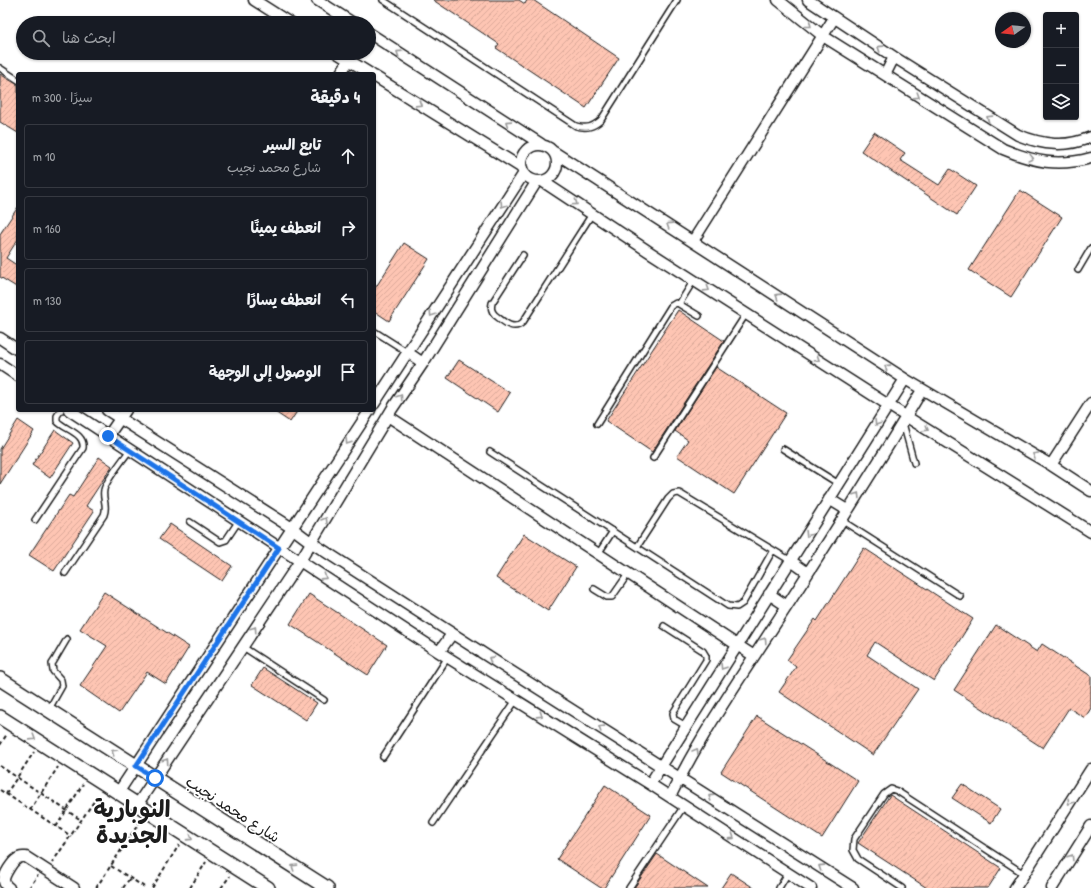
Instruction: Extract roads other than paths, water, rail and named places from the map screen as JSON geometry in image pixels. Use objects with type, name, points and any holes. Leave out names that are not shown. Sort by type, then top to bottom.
[{"type":"street","points":[[254,0],[279,16]]},
{"type":"street","points":[[317,0],[342,16]]},
{"type":"street","points":[[778,0],[823,36],[1003,149],[1046,162],[1077,162],[1091,158]]},
{"type":"street","points":[[808,0],[894,57],[1018,135],[1036,142],[1050,144],[1080,142],[1091,137]]},
{"type":"street","points":[[693,241],[834,18]]},
{"type":"street","points":[[376,38],[922,390],[1051,465],[1091,491]]},
{"type":"street","points":[[885,75],[894,57]]},
{"type":"street","points":[[341,72],[349,60]]},
{"type":"street","points":[[355,60],[369,72]]},
{"type":"street","points":[[376,77],[523,171],[528,177],[540,181],[888,404],[905,420],[1091,532]]},
{"type":"street","points":[[376,401],[523,171],[521,163],[524,153],[531,146],[541,144]]},
{"type":"street","points":[[142,808],[155,778],[312,543],[388,416],[540,181],[552,176],[555,172],[557,162],[554,152]]},
{"type":"street","points":[[0,338],[16,349]]},
{"type":"street","points":[[407,352],[423,363]]},
{"type":"street","points":[[0,364],[16,375]]},
{"type":"street","points":[[650,784],[905,378]]},
{"type":"street","points":[[670,797],[680,777],[754,656],[905,420],[922,390]]},
{"type":"street","points":[[1051,465],[1091,403]]},
{"type":"street","points":[[72,412],[443,655],[650,784],[811,888]]},
{"type":"street","points":[[110,412],[292,528],[312,543],[452,634],[853,888]]},
{"type":"street","points":[[108,436],[125,412]]},
{"type":"street","points":[[118,793],[369,412]]},
{"type":"street","points":[[388,416],[754,656]]},
{"type":"street","points":[[829,499],[848,510]]},
{"type":"street","points":[[791,561],[808,573]]},
{"type":"street","points":[[770,594],[787,606]]},
{"type":"street","points":[[443,655],[452,634]]},
{"type":"street","name":"شارع محمد نجيب","points":[[0,679],[327,888]]},
{"type":"street","points":[[0,717],[268,888]]},
{"type":"street","points":[[1015,888],[1091,769]]},
{"type":"street","points":[[1052,888],[1091,826]]},
{"type":"street","points":[[9,888],[4,884],[3,880],[18,857],[26,857],[74,888]]},
{"type":"lane","points":[[383,0],[576,126],[583,128],[590,127],[601,120],[677,0]]},
{"type":"lane","points":[[0,68],[16,79]]},
{"type":"lane","points":[[523,255],[491,306],[495,315],[512,326],[520,325],[592,214]]},
{"type":"lane","points":[[1078,270],[1091,248]]},
{"type":"lane","points":[[679,304],[694,280]]},
{"type":"lane","points":[[597,424],[671,306],[676,303],[679,304],[699,316]]},
{"type":"lane","points":[[653,458],[746,314]]},
{"type":"lane","points":[[376,332],[407,352]]},
{"type":"lane","points":[[34,520],[83,448],[83,441],[80,437],[57,421],[57,416],[60,412]]},
{"type":"lane","points":[[905,420],[914,463]]},
{"type":"lane","points":[[783,449],[839,484]]},
{"type":"lane","points":[[65,573],[102,519],[106,507],[104,487],[130,450]]},
{"type":"lane","points":[[490,452],[728,606],[732,607],[743,603],[773,550]]},
{"type":"lane","points":[[637,547],[668,499],[673,494],[679,493],[791,561]]},
{"type":"lane","points":[[841,520],[960,596]]},
{"type":"lane","points":[[190,522],[220,542],[226,540],[238,522]]},
{"type":"lane","points":[[598,554],[613,531]]},
{"type":"lane","points":[[594,589],[607,598],[612,597],[628,574]]},
{"type":"lane","points":[[664,626],[703,651],[706,656],[706,660],[673,713],[674,719],[686,726]]},
{"type":"lane","points":[[48,710],[62,686],[61,680],[53,671],[52,664],[67,639]]},
{"type":"lane","points":[[243,647],[324,700]]},
{"type":"lane","points":[[383,756],[443,655]]},
{"type":"lane","points":[[433,823],[516,700]]},
{"type":"lane","points":[[902,888],[858,859],[853,850],[854,839],[888,790],[897,791],[1024,874]]},
{"type":"lane","points":[[629,888],[684,806]]},
{"type":"lane","points":[[779,888],[788,873]]},
{"type":"district","name":"النوبارية الجديدة","points":[[132,821]]}]
